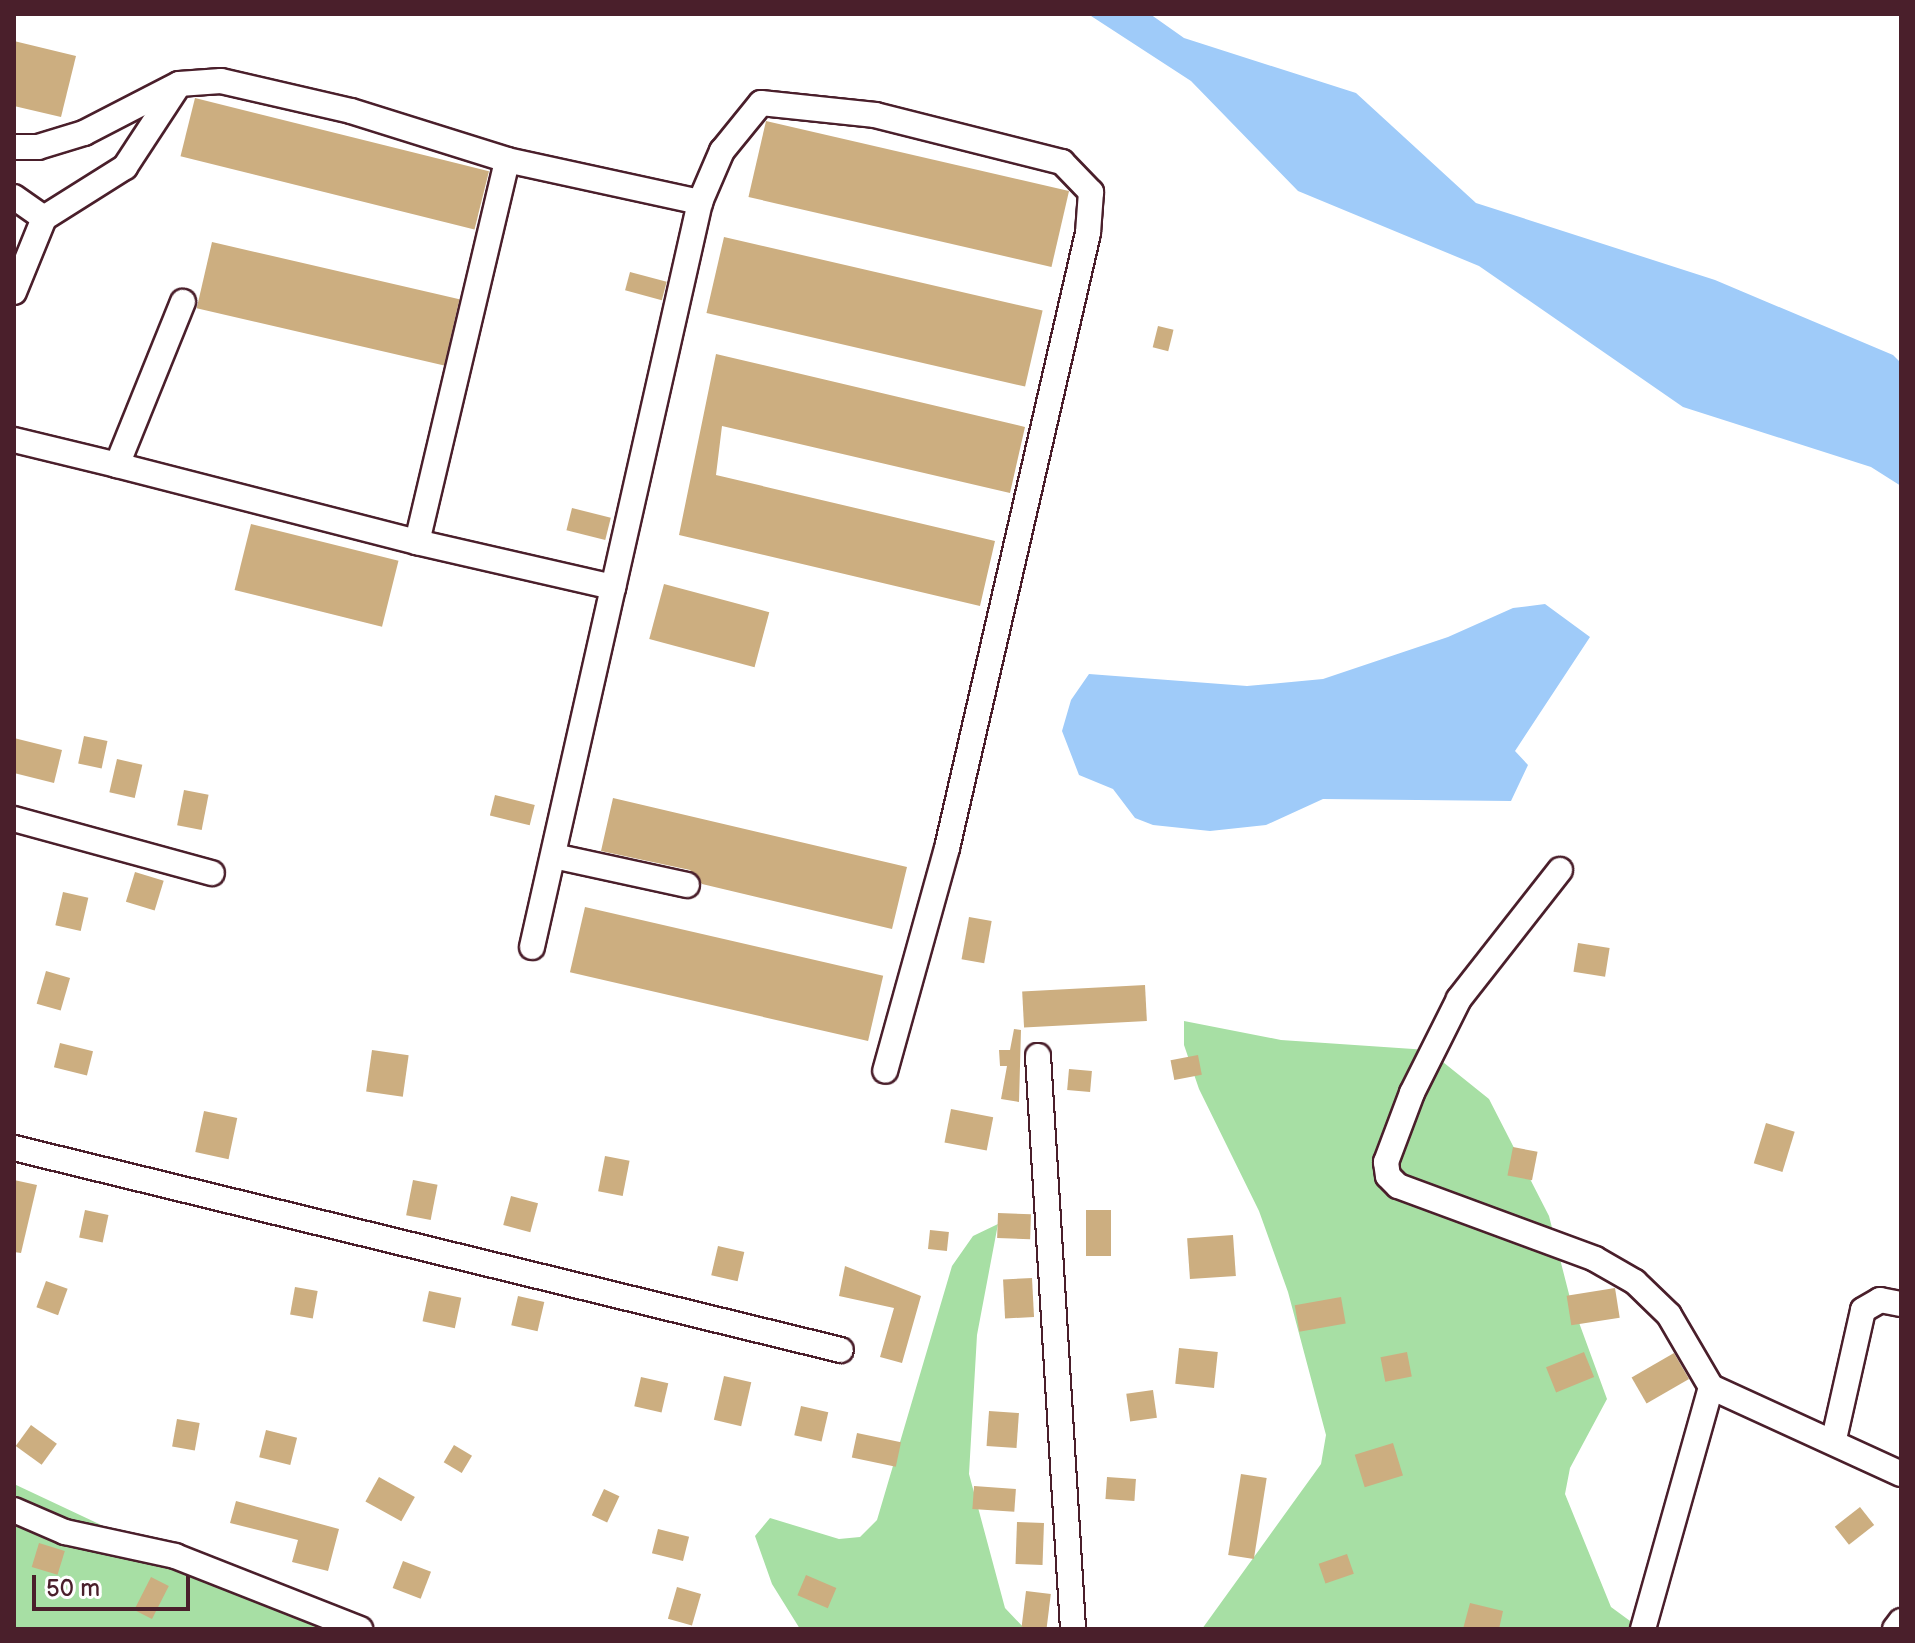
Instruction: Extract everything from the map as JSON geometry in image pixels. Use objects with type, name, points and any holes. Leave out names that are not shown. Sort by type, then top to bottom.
[{"type":"street","points":[[14,147],[38,147],[84,133],[179,84],[221,81],[351,111],[507,160],[700,202]]},
{"type":"street","points":[[14,292],[44,218],[125,167],[179,84]]},
{"type":"street","points":[[532,947],[700,202],[722,151],[761,103],[875,115],[1062,162],[1091,192],[1088,233],[947,848],[885,1071]]},
{"type":"street","points":[[417,542],[507,160]]},
{"type":"street","points":[[14,197],[44,218]]},
{"type":"street","points":[[117,465],[183,302]]},
{"type":"street","points":[[14,440],[417,542],[613,587]]},
{"type":"street","points":[[14,819],[212,873]]},
{"type":"street","points":[[554,856],[687,885]]},
{"type":"street","points":[[1560,870],[1459,999],[1412,1093],[1386,1162],[1388,1176],[1398,1186],[1595,1259],[1635,1282],[1669,1315],[1711,1387],[1834,1439],[1901,1474]]},
{"type":"street","points":[[1038,1056],[1073,1629]]},
{"type":"street","points":[[14,1148],[841,1350]]},
{"type":"street","points":[[1834,1439],[1863,1310],[1880,1300],[1901,1304]]},
{"type":"street","points":[[1643,1629],[1711,1387]]},
{"type":"street","points":[[14,1510],[65,1532],[175,1556],[360,1629]]},
{"type":"street","points":[[1895,1629],[1901,1621]]},
{"type":"green space","points":[[1184,1021],[1281,1040],[1428,1050],[1489,1099],[1549,1216],[1570,1298],[1607,1399],[1570,1468],[1565,1494],[1611,1607],[1641,1629],[1202,1629],[1321,1464],[1326,1435],[1288,1292],[1259,1211],[1199,1089],[1184,1045]]},
{"type":"green space","points":[[998,1224],[977,1335],[969,1474],[1005,1608],[1025,1629],[800,1629],[772,1584],[755,1536],[770,1518],[839,1539],[860,1537],[877,1520],[952,1266],[973,1236]]},
{"type":"green space","points":[[14,1484],[131,1539],[368,1629],[14,1629]]},
{"type":"water","points":[[1088,14],[1150,14],[1184,38],[1356,93],[1476,203],[1715,280],[1893,355],[1901,363],[1901,486],[1871,467],[1683,407],[1479,266],[1298,191],[1191,81]]},
{"type":"water","points":[[1545,604],[1590,637],[1515,751],[1528,765],[1511,801],[1323,799],[1266,825],[1210,831],[1153,825],[1135,818],[1113,789],[1079,775],[1062,731],[1071,700],[1089,674],[1247,686],[1323,679],[1448,637],[1513,608]]},
{"type":"building","points":[[14,41],[76,56],[61,117],[14,106]]},
{"type":"building","points":[[195,98],[489,171],[474,230],[180,156]]},
{"type":"building","points":[[766,121],[1069,191],[1051,267],[748,197]]},
{"type":"building","points":[[724,237],[1043,311],[1025,387],[706,313]]},
{"type":"building","points":[[212,242],[459,299],[444,365],[197,308]]},
{"type":"building","points":[[630,272],[667,282],[662,300],[625,290]]},
{"type":"building","points":[[1158,326],[1174,330],[1168,351],[1153,347]]},
{"type":"building","points":[[716,354],[1025,427],[1010,493],[722,426],[716,475],[995,541],[980,606],[679,535]]},
{"type":"building","points":[[572,508],[611,518],[605,540],[566,530]]},
{"type":"building","points":[[251,524],[398,561],[382,627],[235,590]]},
{"type":"building","points":[[664,584],[769,612],[755,667],[649,639]]},
{"type":"building","points":[[84,736],[107,741],[102,768],[78,763]]},
{"type":"building","points":[[14,738],[62,750],[54,783],[14,773]]},
{"type":"building","points":[[117,759],[142,765],[135,798],[109,792]]},
{"type":"building","points":[[184,790],[209,795],[202,830],[177,825]]},
{"type":"building","points":[[495,795],[535,805],[530,825],[490,815]]},
{"type":"building","points":[[613,798],[907,867],[892,929],[702,884],[690,870],[601,851]]},
{"type":"building","points":[[135,872],[164,881],[155,910],[126,902]]},
{"type":"building","points":[[63,892],[88,898],[81,931],[55,925]]},
{"type":"building","points":[[585,907],[883,976],[868,1041],[570,972]]},
{"type":"building","points":[[969,917],[992,921],[984,963],[962,959]]},
{"type":"building","points":[[1578,943],[1610,948],[1605,977],[1573,972]]},
{"type":"building","points":[[46,971],[70,978],[61,1011],[37,1004]]},
{"type":"building","points":[[1145,985],[1147,1021],[1024,1027],[1022,991]]},
{"type":"building","points":[[1014,1029],[1021,1030],[1019,1102],[1001,1099],[1007,1066],[1000,1066],[999,1050],[1010,1050]]},
{"type":"building","points":[[60,1043],[93,1051],[87,1075],[54,1067]]},
{"type":"building","points":[[372,1050],[409,1055],[403,1097],[366,1092]]},
{"type":"building","points":[[1198,1055],[1202,1075],[1174,1080],[1171,1060]]},
{"type":"building","points":[[1069,1069],[1092,1071],[1090,1092],[1067,1090]]},
{"type":"building","points":[[951,1109],[993,1117],[987,1151],[945,1142]]},
{"type":"building","points":[[204,1111],[237,1118],[229,1159],[195,1152]]},
{"type":"building","points":[[1766,1123],[1795,1132],[1782,1172],[1754,1163]]},
{"type":"building","points":[[1513,1147],[1538,1152],[1532,1180],[1507,1175]]},
{"type":"building","points":[[605,1156],[630,1161],[623,1196],[598,1191]]},
{"type":"building","points":[[14,1180],[37,1185],[21,1253],[14,1252]]},
{"type":"building","points":[[413,1180],[438,1185],[431,1220],[406,1215]]},
{"type":"building","points":[[511,1196],[538,1203],[530,1232],[503,1225]]},
{"type":"building","points":[[85,1210],[108,1215],[103,1242],[79,1237]]},
{"type":"building","points":[[1086,1210],[1111,1210],[1111,1256],[1086,1256]]},
{"type":"building","points":[[998,1213],[1031,1214],[1030,1239],[997,1238]]},
{"type":"building","points":[[930,1230],[949,1232],[947,1251],[928,1249]]},
{"type":"building","points":[[1233,1235],[1236,1276],[1190,1279],[1187,1238]]},
{"type":"building","points":[[718,1246],[744,1252],[738,1281],[711,1275]]},
{"type":"building","points":[[845,1266],[921,1296],[902,1363],[880,1357],[894,1308],[839,1296]]},
{"type":"building","points":[[1032,1278],[1034,1317],[1005,1318],[1003,1280]]},
{"type":"building","points":[[46,1281],[68,1289],[58,1315],[36,1307]]},
{"type":"building","points":[[295,1287],[318,1291],[313,1319],[290,1315]]},
{"type":"building","points":[[1615,1288],[1620,1318],[1571,1325],[1567,1296]]},
{"type":"building","points":[[429,1291],[461,1298],[455,1328],[423,1321]]},
{"type":"building","points":[[518,1296],[544,1302],[538,1331],[511,1325]]},
{"type":"building","points":[[1341,1297],[1346,1324],[1299,1332],[1295,1305]]},
{"type":"building","points":[[1179,1348],[1218,1352],[1214,1388],[1175,1384]]},
{"type":"building","points":[[1407,1352],[1412,1377],[1385,1382],[1380,1357]]},
{"type":"building","points":[[1584,1352],[1594,1377],[1556,1392],[1546,1367]]},
{"type":"building","points":[[1674,1353],[1689,1379],[1647,1403],[1632,1378]]},
{"type":"building","points":[[724,1376],[751,1382],[741,1426],[714,1420]]},
{"type":"building","points":[[641,1377],[668,1383],[662,1413],[634,1406]]},
{"type":"building","points":[[1153,1390],[1157,1418],[1130,1421],[1126,1394]]},
{"type":"building","points":[[801,1406],[828,1412],[822,1442],[794,1435]]},
{"type":"building","points":[[989,1411],[1019,1413],[1016,1448],[987,1446]]},
{"type":"building","points":[[177,1419],[200,1423],[195,1451],[172,1447]]},
{"type":"building","points":[[31,1425],[57,1444],[42,1465],[16,1446]]},
{"type":"building","points":[[266,1430],[297,1438],[290,1465],[259,1457]]},
{"type":"building","points":[[857,1433],[901,1442],[896,1467],[852,1457]]},
{"type":"building","points":[[1393,1443],[1403,1476],[1365,1487],[1355,1455]]},
{"type":"building","points":[[454,1445],[472,1456],[462,1473],[444,1462]]},
{"type":"building","points":[[1241,1474],[1267,1478],[1254,1559],[1228,1555]]},
{"type":"building","points":[[379,1477],[415,1497],[401,1521],[365,1501]]},
{"type":"building","points":[[1107,1477],[1136,1479],[1134,1501],[1105,1499]]},
{"type":"building","points":[[974,1486],[1016,1489],[1014,1512],[972,1509]]},
{"type":"building","points":[[604,1489],[619,1496],[607,1522],[592,1515]]},
{"type":"building","points":[[236,1501],[339,1529],[328,1571],[292,1562],[298,1540],[230,1523]]},
{"type":"building","points":[[1860,1507],[1874,1525],[1849,1545],[1835,1527]]},
{"type":"building","points":[[1017,1522],[1044,1523],[1043,1565],[1016,1564]]},
{"type":"building","points":[[658,1529],[689,1537],[683,1561],[652,1553]]},
{"type":"building","points":[[39,1543],[65,1551],[58,1575],[32,1567]]},
{"type":"building","points":[[1347,1554],[1354,1574],[1325,1584],[1319,1564]]},
{"type":"building","points":[[403,1561],[431,1572],[421,1599],[393,1588]]},
{"type":"building","points":[[806,1575],[836,1588],[828,1608],[797,1595]]},
{"type":"building","points":[[151,1577],[169,1586],[152,1619],[134,1610]]},
{"type":"building","points":[[677,1587],[701,1594],[692,1626],[668,1619]]},
{"type":"building","points":[[1026,1591],[1051,1594],[1047,1629],[1022,1627]]},
{"type":"building","points":[[1470,1603],[1503,1611],[1499,1629],[1463,1629]]}]
